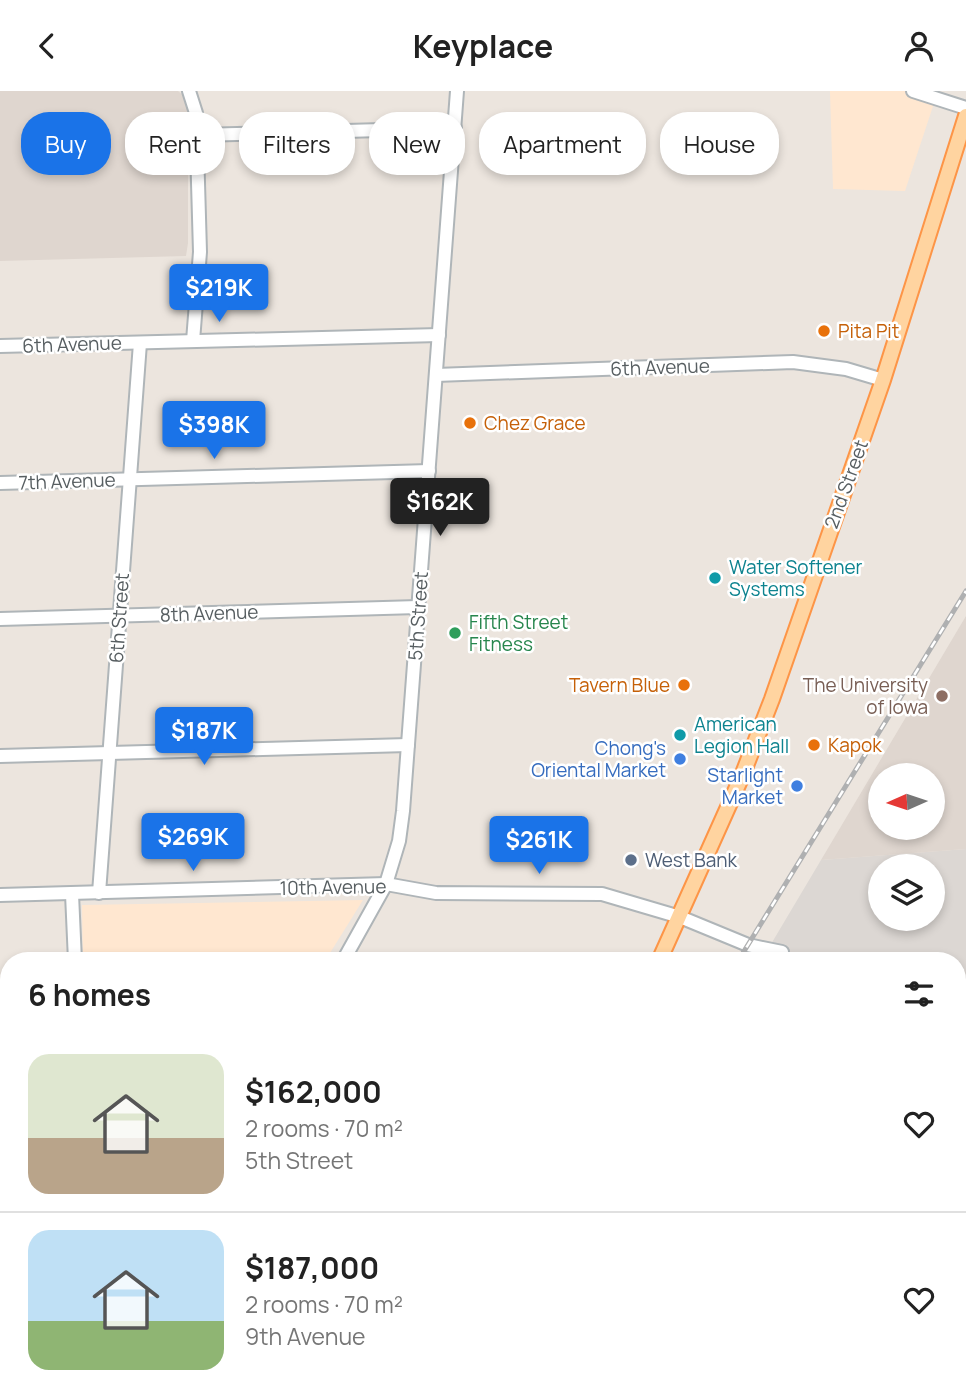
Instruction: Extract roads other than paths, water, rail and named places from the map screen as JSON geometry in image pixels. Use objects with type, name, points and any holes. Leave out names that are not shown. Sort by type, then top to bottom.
[{"type":"main road","name":"2nd Street","points":[[663,952],[742,776],[769,707],[883,380],[966,116]]},
{"type":"street","points":[[189,91],[196,112]]},
{"type":"street","name":"5th Street","points":[[455,112],[457,91]]},
{"type":"street","points":[[913,91],[966,108]]},
{"type":"street","points":[[225,134],[369,130]]},
{"type":"street","points":[[193,341],[200,252],[199,175]]},
{"type":"street","name":"5th Street","points":[[348,952],[386,884],[399,841],[451,175]]},
{"type":"street","name":"6th Avenue","points":[[0,346],[439,335]]},
{"type":"street","name":"6th Street","points":[[99,893],[140,343]]},
{"type":"street","name":"6th Avenue","points":[[436,375],[793,362],[846,369],[883,380]]},
{"type":"street","name":"7th Avenue","points":[[0,483],[429,471]]},
{"type":"street","name":"8th Avenue","points":[[0,619],[418,607]]},
{"type":"street","points":[[0,756],[408,745]]},
{"type":"street","name":"10th Avenue","points":[[0,895],[386,884],[444,893],[602,894],[680,917],[748,945],[782,952]]},
{"type":"street","points":[[72,894],[75,952]]},
{"type":"railway","points":[[744,952],[966,591]]},
{"type":"place","name":"Pita Pit","points":[[824,331]]},
{"type":"place","name":"Chez Grace","points":[[470,423]]},
{"type":"place","name":"Water Softener Systems","points":[[715,578]]},
{"type":"place","name":"Fifth Street Fitness","points":[[455,633]]},
{"type":"place","name":"Tavern Blue","points":[[684,685]]},
{"type":"place","name":"The University of Iowa","points":[[942,696]]},
{"type":"place","name":"American Legion Hall","points":[[680,735]]},
{"type":"place","name":"Kapok","points":[[814,745]]},
{"type":"place","name":"Chong's Oriental Market","points":[[680,759]]},
{"type":"place","name":"Starlight Market","points":[[797,786]]},
{"type":"place","name":"West Bank","points":[[631,860]]}]
